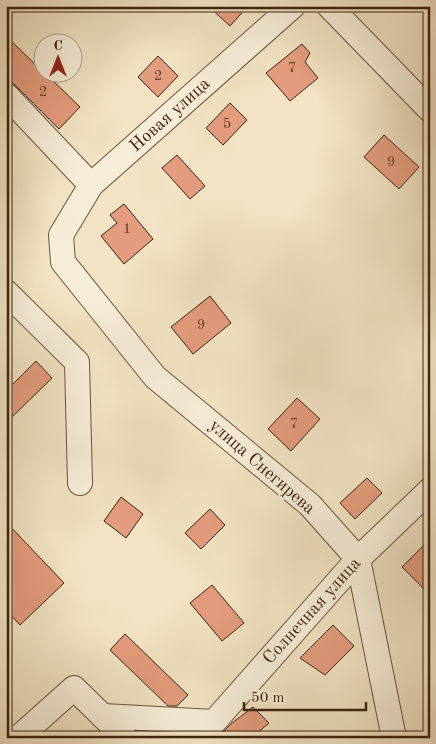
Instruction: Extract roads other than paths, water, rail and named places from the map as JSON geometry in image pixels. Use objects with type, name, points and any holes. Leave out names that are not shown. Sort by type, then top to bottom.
[{"type":"street","name":"Новая улица","points":[[61,234],[91,185],[293,6]]},
{"type":"street","points":[[329,6],[430,110]]},
{"type":"street","points":[[6,95],[91,185]]},
{"type":"street","name":"улица Снегирева","points":[[61,234],[63,262],[155,377],[310,505],[358,559]]},
{"type":"street","points":[[6,292],[77,362],[80,483]]},
{"type":"street","name":"Солнечная улица","points":[[104,716],[214,722],[358,559],[430,490]]},
{"type":"street","points":[[358,559],[394,738]]},
{"type":"street","points":[[18,738],[74,688],[125,738]]}]
